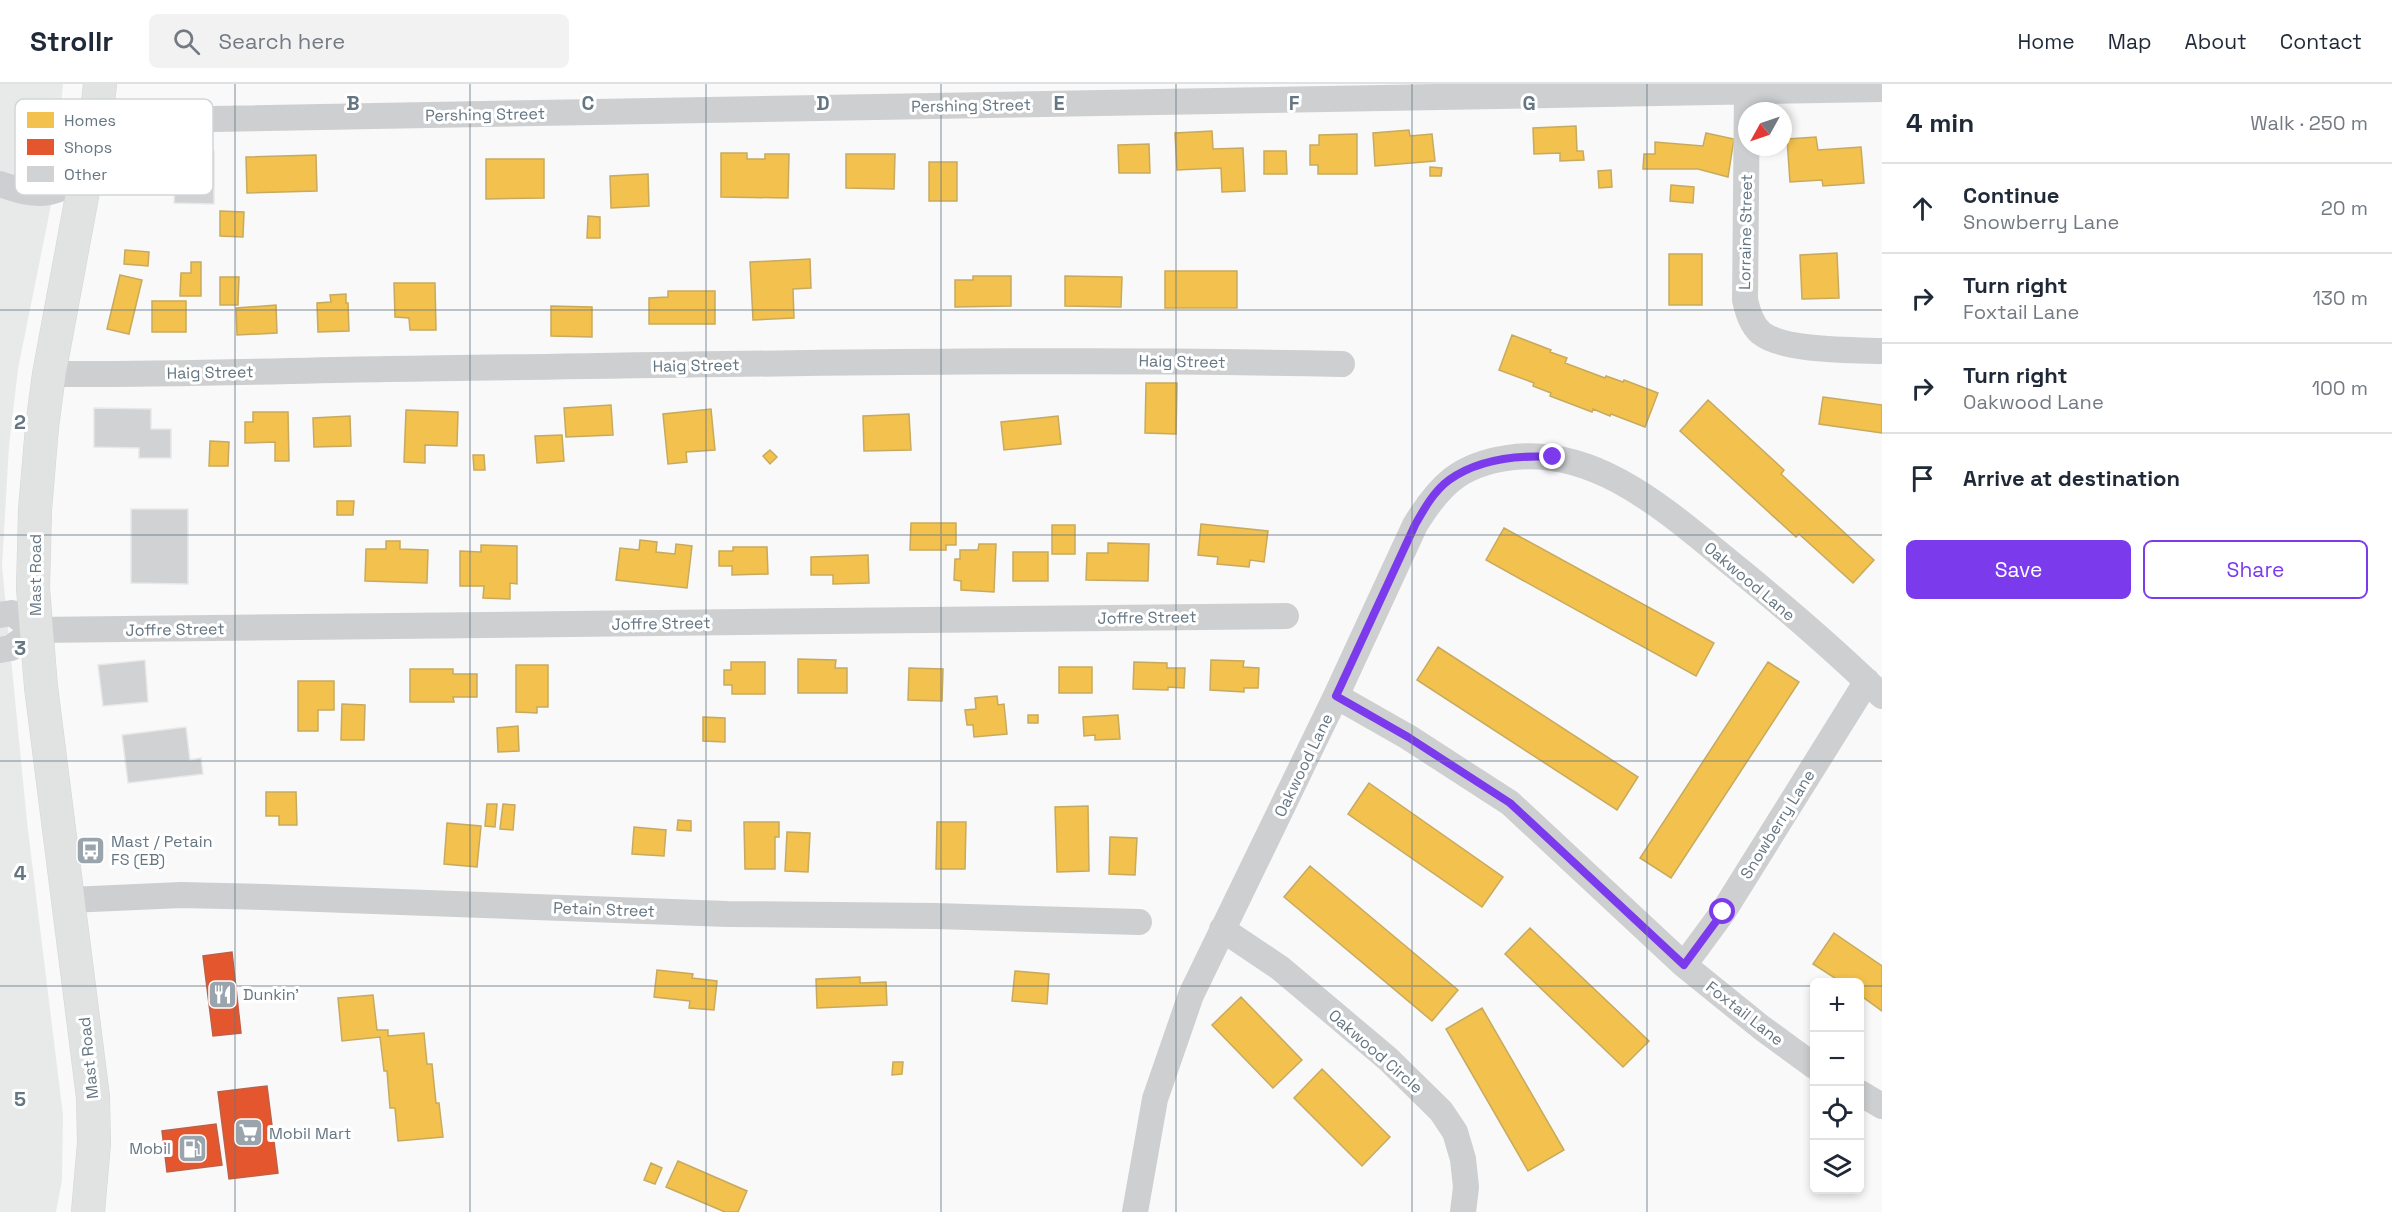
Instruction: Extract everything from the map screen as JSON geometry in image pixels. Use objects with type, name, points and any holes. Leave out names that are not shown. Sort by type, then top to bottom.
[{"type":"main road","name":"Mast Road","points":[[98,99],[100,84]]},
{"type":"main road","name":"Mast Road","points":[[82,195],[49,374],[35,510],[33,588],[40,687],[93,1097],[94,1143],[88,1212]]},
{"type":"street","name":"Pershing Street","points":[[213,119],[1882,89]]},
{"type":"street","name":"Lorraine Street","points":[[1747,90],[1745,300],[1749,318],[1761,333],[1778,342],[1797,346],[1882,351]]},
{"type":"street","points":[[0,184],[15,189]]},
{"type":"street","name":"Haig Street","points":[[49,374],[114,375],[1161,360],[1342,364]]},
{"type":"street","name":"Oakwood Lane","points":[[1135,1212],[1143,1155],[1158,1089],[1191,995],[1336,696],[1415,525],[1429,501],[1448,481],[1472,467],[1499,459],[1526,455],[1553,457],[1581,464],[1632,489],[1691,532],[1763,590],[1874,688]]},
{"type":"street","points":[[0,615],[12,613],[35,630],[11,648],[0,650]]},
{"type":"street","name":"Joffre Street","points":[[35,630],[1286,616]]},
{"type":"street","name":"Snowberry Lane","points":[[1684,965],[1723,912],[1874,688]]},
{"type":"street","name":"Foxtail Lane","points":[[1336,696],[1408,737],[1510,803],[1684,965],[1762,1028],[1810,1062]]},
{"type":"street","name":"Petain Street","points":[[69,900],[181,895],[727,914],[935,916],[1139,922]]},
{"type":"street","name":"Oakwood Circle","points":[[1222,929],[1280,968],[1388,1059],[1441,1111],[1455,1132],[1463,1159],[1466,1188],[1463,1212]]},
{"type":"street","points":[[1864,1095],[1882,1106]]},
{"type":"shaded area","points":[[0,84],[63,84],[62,99],[15,99],[15,195],[52,195],[18,369],[9,446],[2,566],[27,822],[63,1115],[62,1180],[56,1212],[0,1212]]},
{"type":"building: Homes","points":[[1576,126],[1577,151],[1583,151],[1584,160],[1560,161],[1560,153],[1534,154],[1533,128]]},
{"type":"building: Homes","points":[[1409,130],[1410,136],[1432,134],[1435,161],[1375,166],[1373,133]]},
{"type":"building: Homes","points":[[1212,131],[1213,149],[1243,148],[1245,191],[1222,192],[1221,168],[1177,170],[1175,133]]},
{"type":"building: Homes","points":[[1706,133],[1734,139],[1728,177],[1698,169],[1643,169],[1644,154],[1655,154],[1655,142],[1703,146]]},
{"type":"building: Homes","points":[[1357,134],[1357,174],[1318,174],[1318,165],[1310,165],[1310,145],[1319,145],[1319,135]]},
{"type":"building: Homes","points":[[1816,137],[1818,150],[1861,147],[1864,183],[1823,186],[1822,180],[1790,182],[1788,156],[1792,156],[1792,139]]},
{"type":"building: Homes","points":[[1149,144],[1150,173],[1119,173],[1118,145]]},
{"type":"building: Homes","points":[[1264,151],[1286,151],[1287,174],[1264,174]]},
{"type":"building: Homes","points":[[721,153],[747,153],[747,159],[765,159],[765,154],[789,154],[788,198],[721,197]]},
{"type":"building: Homes","points":[[846,154],[895,154],[894,189],[846,188]]},
{"type":"building: Homes","points":[[316,155],[317,191],[247,193],[246,157]]},
{"type":"building: Homes","points":[[486,159],[544,159],[544,198],[486,199]]},
{"type":"building: Homes","points":[[929,162],[957,162],[957,201],[929,201]]},
{"type":"building: Homes","points":[[1430,167],[1442,168],[1441,176],[1430,176]]},
{"type":"building: Homes","points":[[1611,170],[1612,187],[1599,188],[1598,171]]},
{"type":"building: Homes","points":[[648,174],[649,206],[611,208],[610,176]]},
{"type":"building: Homes","points":[[1671,185],[1694,187],[1693,203],[1670,201]]},
{"type":"building: Homes","points":[[220,211],[244,212],[243,237],[220,236]]},
{"type":"building: Homes","points":[[588,216],[600,217],[600,238],[587,238]]},
{"type":"building: Homes","points":[[125,250],[149,252],[148,266],[124,264]]},
{"type":"building: Homes","points":[[1837,253],[1839,298],[1802,299],[1800,255]]},
{"type":"building: Homes","points":[[1669,254],[1702,254],[1702,305],[1669,305]]},
{"type":"building: Homes","points":[[810,259],[811,288],[793,289],[794,318],[753,320],[750,262]]},
{"type":"building: Homes","points":[[191,262],[201,262],[201,296],[180,296],[181,273],[191,273]]},
{"type":"building: Homes","points":[[1165,271],[1237,271],[1237,308],[1165,308]]},
{"type":"building: Homes","points":[[120,275],[142,280],[129,334],[107,329]]},
{"type":"building: Homes","points":[[973,276],[1011,276],[1011,306],[955,307],[955,280],[973,280]]},
{"type":"building: Homes","points":[[1065,276],[1122,277],[1121,307],[1065,306]]},
{"type":"building: Homes","points":[[220,277],[239,277],[238,305],[220,305]]},
{"type":"building: Homes","points":[[394,283],[435,283],[436,330],[410,330],[409,318],[395,317]]},
{"type":"building: Homes","points":[[668,291],[715,291],[715,324],[649,324],[649,298],[668,297]]},
{"type":"building: Homes","points":[[346,294],[349,331],[318,332],[317,303],[331,302],[330,295]]},
{"type":"building: Homes","points":[[152,301],[186,301],[186,332],[152,332]]},
{"type":"building: Homes","points":[[276,305],[277,333],[237,335],[236,308]]},
{"type":"building: Homes","points":[[551,306],[592,307],[592,337],[551,336]]},
{"type":"building: Homes","points":[[1512,335],[1567,358],[1565,363],[1605,378],[1606,376],[1623,382],[1624,380],[1658,393],[1645,427],[1611,414],[1610,416],[1593,409],[1592,412],[1550,396],[1551,393],[1533,386],[1534,383],[1499,370]]},
{"type":"building: Homes","points":[[1146,383],[1177,383],[1176,434],[1145,433]]},
{"type":"building: Homes","points":[[1823,397],[1882,405],[1882,433],[1819,424]]},
{"type":"building: Homes","points":[[1708,400],[1784,470],[1781,474],[1874,560],[1853,583],[1799,534],[1796,537],[1680,431]]},
{"type":"building: Homes","points":[[611,405],[613,435],[566,437],[564,408]]},
{"type":"building: Homes","points":[[711,409],[715,450],[686,452],[687,462],[668,464],[663,414]]},
{"type":"building: Homes","points":[[406,410],[458,412],[457,446],[425,445],[425,463],[404,462]]},
{"type":"building: Homes","points":[[253,412],[288,412],[289,461],[275,461],[275,442],[245,443],[245,422],[253,422]]},
{"type":"building: Homes","points":[[909,414],[911,450],[864,451],[863,416]]},
{"type":"building: Homes","points":[[350,416],[351,446],[314,447],[313,418]]},
{"type":"building: Homes","points":[[1058,416],[1061,444],[1004,450],[1001,422]]},
{"type":"building: Homes","points":[[562,435],[564,461],[537,463],[535,436]]},
{"type":"building: Homes","points":[[210,441],[229,442],[228,466],[209,466]]},
{"type":"building: Homes","points":[[770,450],[777,457],[770,464],[763,456]]},
{"type":"building: Homes","points":[[473,455],[484,455],[485,470],[474,470]]},
{"type":"building: Homes","points":[[337,501],[354,501],[353,515],[337,515]]},
{"type":"building: Homes","points":[[911,523],[956,523],[956,545],[946,545],[946,550],[910,550]]},
{"type":"building: Homes","points":[[1201,524],[1268,531],[1264,562],[1250,560],[1249,567],[1217,564],[1218,557],[1198,555]]},
{"type":"building: Homes","points":[[1052,525],[1075,525],[1075,554],[1052,554]]},
{"type":"building: Homes","points":[[1504,528],[1714,643],[1696,676],[1486,560]]},
{"type":"building: Homes","points":[[640,540],[657,542],[656,552],[675,554],[676,544],[692,546],[687,588],[616,580],[620,548],[639,550]]},
{"type":"building: Homes","points":[[386,541],[400,541],[400,549],[428,550],[427,583],[365,581],[366,549],[386,549]]},
{"type":"building: Homes","points":[[1108,543],[1149,544],[1148,581],[1086,580],[1087,553],[1108,553]]},
{"type":"building: Homes","points":[[979,544],[996,544],[994,592],[961,590],[961,581],[954,580],[955,559],[960,559],[960,550],[978,550]]},
{"type":"building: Homes","points":[[481,545],[517,546],[517,584],[510,583],[510,599],[483,598],[484,586],[460,586],[460,551],[481,552]]},
{"type":"building: Homes","points":[[733,547],[767,547],[768,574],[732,575],[732,566],[719,566],[719,551],[733,551]]},
{"type":"building: Homes","points":[[1013,552],[1048,552],[1048,581],[1013,581]]},
{"type":"building: Homes","points":[[868,555],[869,583],[833,584],[833,575],[811,575],[811,557]]},
{"type":"building: Homes","points":[[1438,647],[1638,777],[1617,810],[1417,680]]},
{"type":"building: Homes","points":[[798,659],[836,660],[835,668],[847,668],[847,693],[798,693]]},
{"type":"building: Homes","points":[[1211,660],[1244,661],[1243,667],[1259,668],[1258,688],[1244,688],[1244,692],[1210,690]]},
{"type":"building: Homes","points":[[731,662],[765,662],[765,694],[732,694],[732,685],[724,685],[724,670],[731,670]]},
{"type":"building: Homes","points":[[1134,662],[1167,663],[1167,668],[1185,668],[1184,688],[1133,689]]},
{"type":"building: Homes","points":[[1768,662],[1799,682],[1671,878],[1640,858]]},
{"type":"building: Homes","points":[[516,665],[548,665],[548,707],[537,707],[537,713],[516,712]]},
{"type":"building: Homes","points":[[1059,667],[1092,667],[1092,693],[1059,693]]},
{"type":"building: Homes","points":[[909,668],[943,669],[942,701],[908,700]]},
{"type":"building: Homes","points":[[410,669],[453,669],[453,674],[477,674],[477,697],[453,697],[454,702],[410,702]]},
{"type":"building: Homes","points":[[298,681],[334,681],[334,710],[318,710],[318,731],[298,731]]},
{"type":"building: Homes","points":[[997,696],[998,705],[1004,704],[1007,734],[974,737],[973,725],[967,725],[965,710],[976,709],[975,698]]},
{"type":"building: Homes","points":[[342,704],[365,705],[364,740],[341,740]]},
{"type":"building: Homes","points":[[1028,715],[1038,715],[1038,723],[1028,723]]},
{"type":"building: Homes","points":[[1118,715],[1120,739],[1095,740],[1095,735],[1084,736],[1083,717]]},
{"type":"building: Homes","points":[[703,717],[725,718],[725,742],[703,741]]},
{"type":"building: Homes","points":[[518,726],[519,751],[498,752],[497,728]]},
{"type":"building: Homes","points":[[1369,783],[1503,877],[1482,907],[1348,814]]},
{"type":"building: Homes","points":[[266,792],[296,792],[297,825],[279,825],[279,816],[266,816]]},
{"type":"building: Homes","points":[[487,804],[497,804],[495,827],[485,826]]},
{"type":"building: Homes","points":[[503,804],[515,805],[513,830],[500,829]]},
{"type":"building: Homes","points":[[1088,806],[1089,871],[1057,872],[1055,807]]},
{"type":"building: Homes","points":[[678,820],[691,821],[691,831],[677,830]]},
{"type":"building: Homes","points":[[744,822],[779,822],[779,837],[775,837],[775,869],[745,869]]},
{"type":"building: Homes","points":[[937,822],[966,822],[965,869],[936,869]]},
{"type":"building: Homes","points":[[447,823],[481,826],[477,867],[444,864]]},
{"type":"building: Homes","points":[[634,827],[666,830],[664,856],[632,854]]},
{"type":"building: Homes","points":[[787,832],[810,833],[808,872],[785,871]]},
{"type":"building: Homes","points":[[1110,837],[1137,838],[1135,875],[1109,874]]},
{"type":"building: Homes","points":[[1310,866],[1458,990],[1432,1021],[1284,897]]},
{"type":"building: Homes","points":[[1530,928],[1649,1041],[1623,1067],[1505,954]]},
{"type":"building: Homes","points":[[1834,933],[1882,966],[1882,1011],[1864,998],[1864,978],[1835,978],[1813,964]]},
{"type":"building: Homes","points":[[657,970],[693,974],[692,978],[717,981],[714,1010],[689,1008],[690,1001],[654,997]]},
{"type":"building: Homes","points":[[1015,971],[1049,974],[1047,1004],[1012,1001]]},
{"type":"building: Homes","points":[[860,977],[860,983],[886,982],[887,1005],[817,1008],[816,979]]},
{"type":"building: Homes","points":[[373,995],[377,1030],[388,1030],[388,1036],[424,1033],[427,1064],[432,1064],[436,1103],[439,1103],[443,1137],[398,1141],[395,1108],[390,1108],[387,1071],[384,1071],[380,1037],[342,1041],[338,998]]},
{"type":"building: Homes","points":[[1241,997],[1302,1060],[1273,1088],[1212,1025]]},
{"type":"building: Homes","points":[[1482,1008],[1564,1150],[1528,1171],[1446,1029]]},
{"type":"building: Homes","points":[[893,1062],[903,1062],[902,1074],[892,1075]]},
{"type":"building: Homes","points":[[1322,1069],[1390,1137],[1362,1166],[1294,1098]]},
{"type":"building: Homes","points":[[678,1161],[747,1191],[738,1212],[725,1212],[666,1187]]},
{"type":"building: Homes","points":[[651,1163],[662,1168],[655,1184],[644,1180]]},
{"type":"building: Shops","name":"Dunkin'","points":[[232,952],[241,1033],[213,1036],[203,956]]},
{"type":"building: Shops","points":[[267,1086],[278,1173],[229,1179],[218,1092]]},
{"type":"building: Shops","points":[[216,1124],[222,1165],[167,1172],[162,1131]]},
{"type":"building: Other","points":[[214,151],[214,204],[174,203],[174,195],[213,195]]},
{"type":"building: Other","points":[[94,408],[151,409],[151,429],[171,429],[171,458],[139,458],[139,448],[94,447]]},
{"type":"building: Other","points":[[131,509],[188,509],[188,584],[131,583]]},
{"type":"building: Other","points":[[145,660],[148,702],[103,706],[98,665]]},
{"type":"building: Other","points":[[186,727],[190,760],[201,758],[203,774],[128,783],[122,735]]},
{"type":"place","name":"Mast / Petain FS (EB)","points":[[90,850]]},
{"type":"place","name":"Dunkin'","points":[[222,994]]},
{"type":"place","name":"Mobil Mart","points":[[248,1133]]},
{"type":"place","name":"Mobil","points":[[192,1148]]},
{"type":"route","points":[[1553,457],[1526,455],[1499,459],[1472,467],[1448,481],[1429,501],[1415,525],[1336,696],[1408,737],[1510,803],[1684,965],[1723,912]]}]
